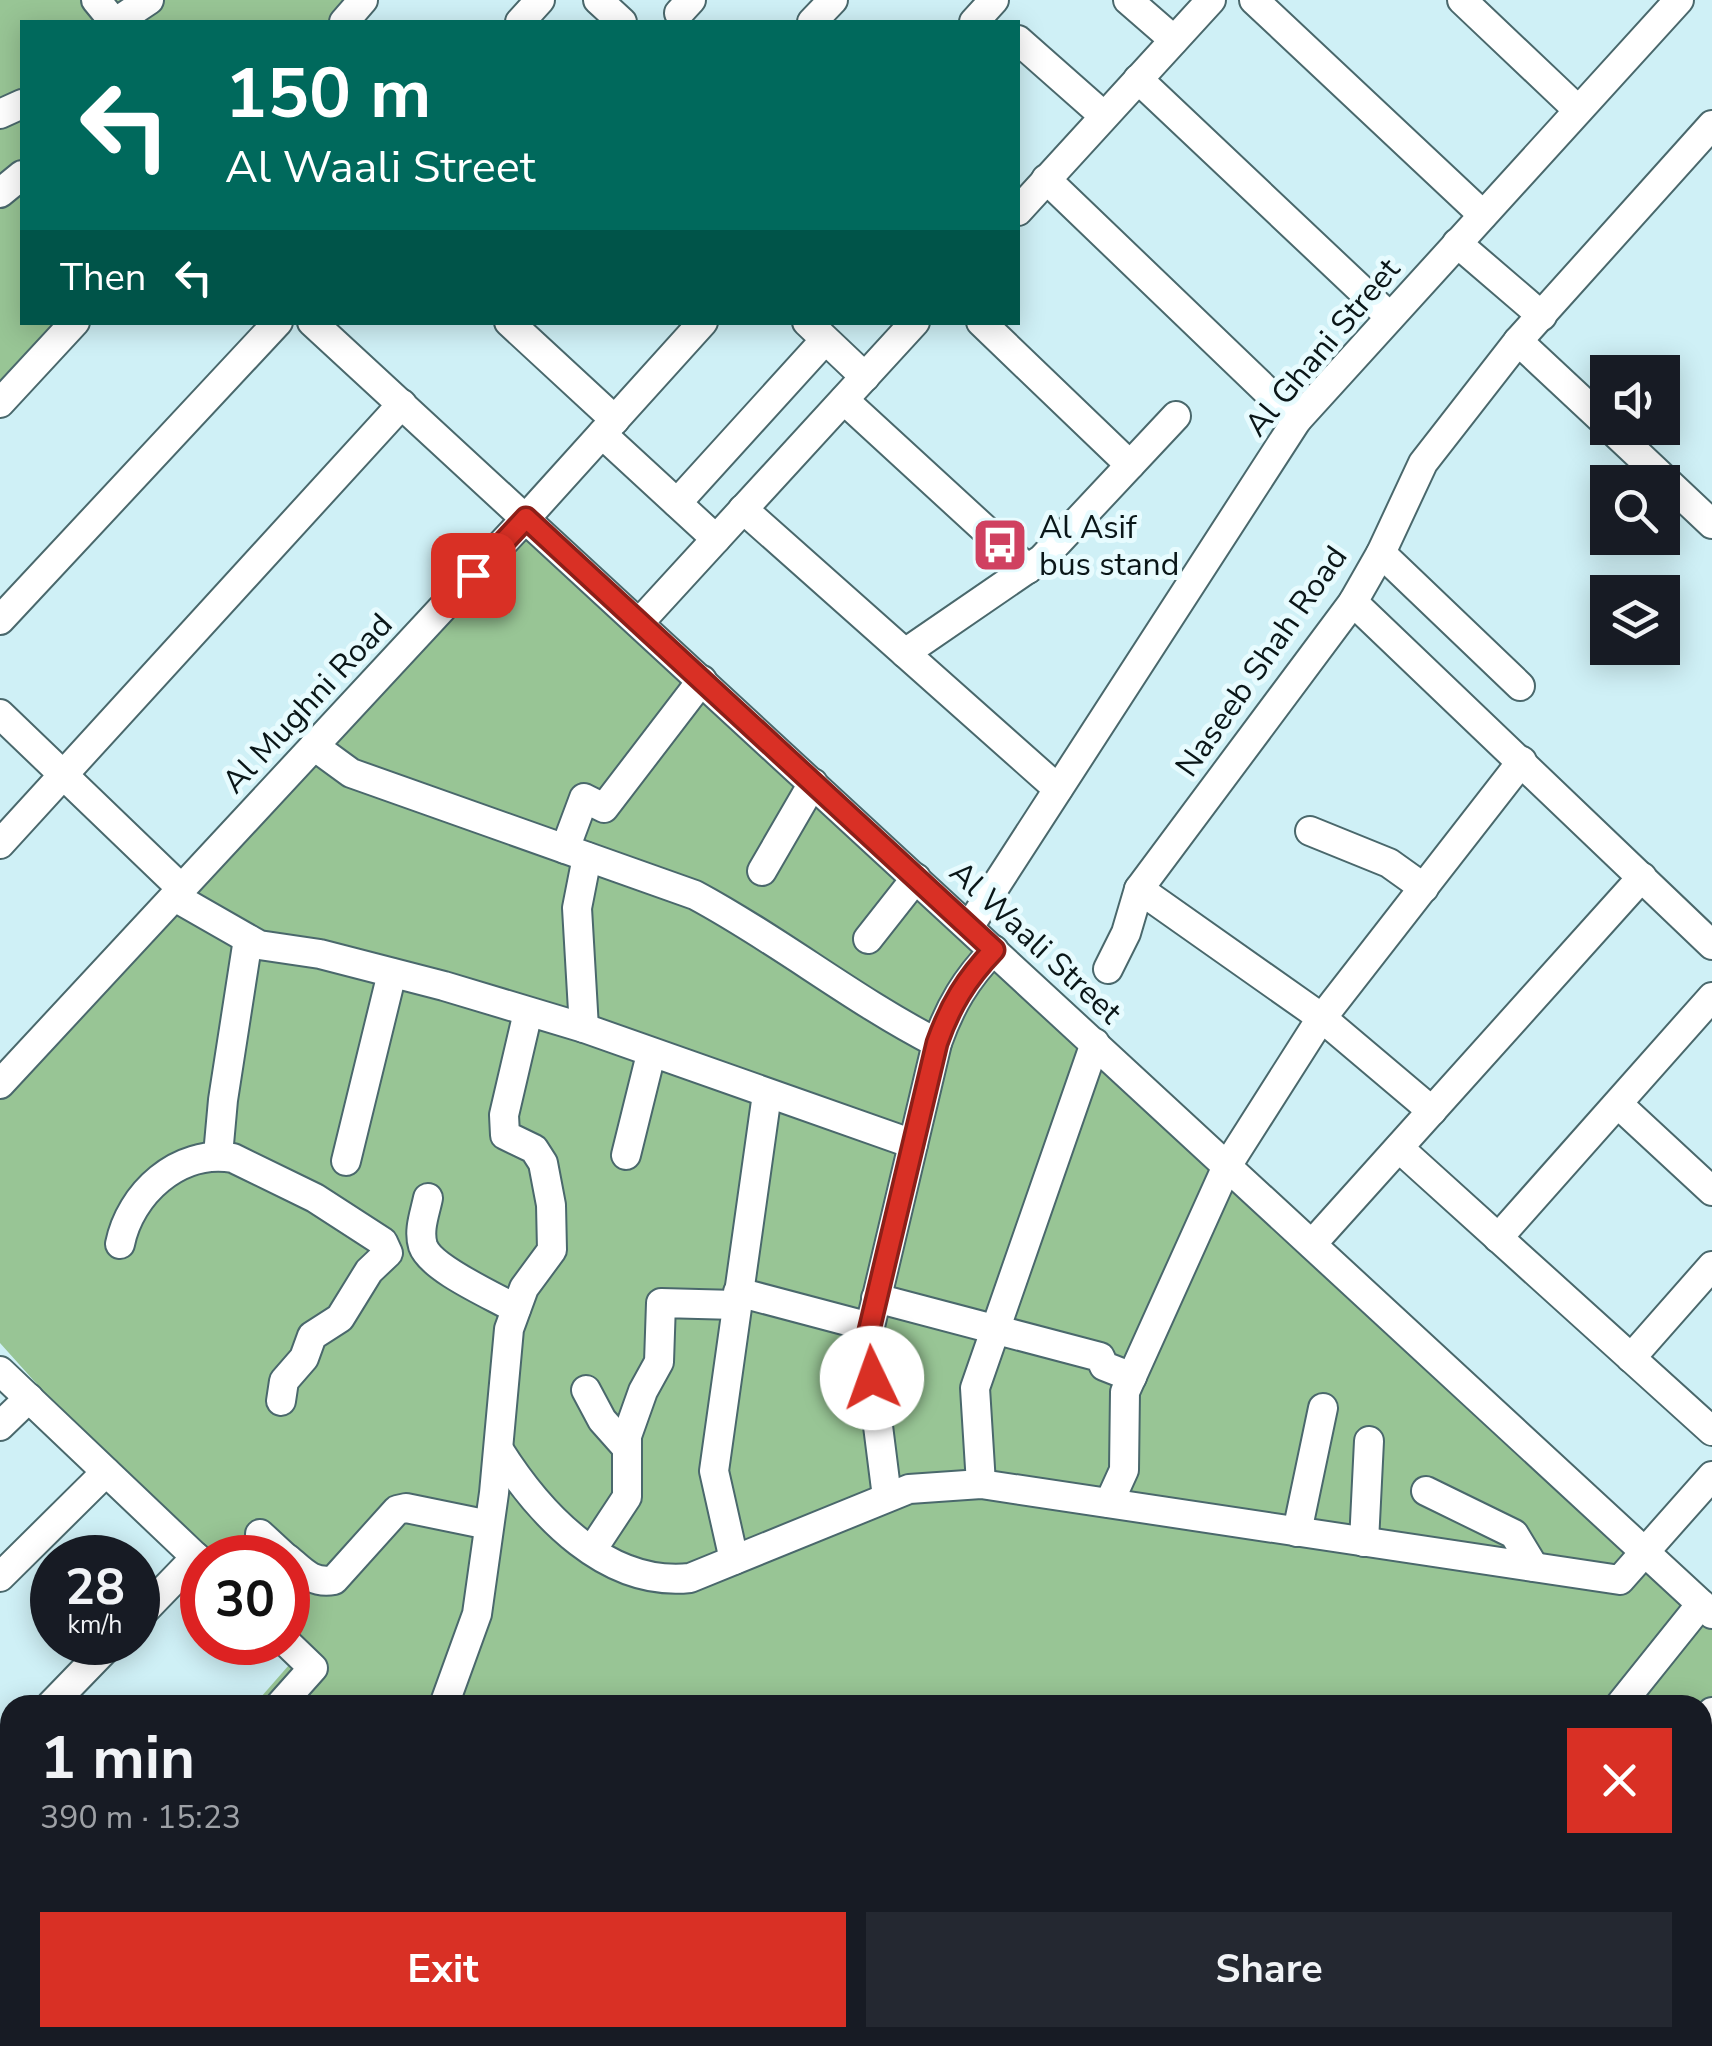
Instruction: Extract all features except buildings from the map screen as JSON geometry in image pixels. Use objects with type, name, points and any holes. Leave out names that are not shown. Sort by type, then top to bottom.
[{"type":"street","points":[[96,0],[113,20]]},
{"type":"street","points":[[118,20],[149,0]]},
{"type":"street","points":[[346,20],[362,0]]},
{"type":"street","points":[[522,20],[540,0]]},
{"type":"street","points":[[598,0],[620,20]]},
{"type":"street","points":[[814,20],[833,0]]},
{"type":"street","points":[[1128,0],[1174,40]]},
{"type":"street","points":[[1211,0],[1028,192],[1298,420]]},
{"type":"street","points":[[1254,0],[1483,215]]},
{"type":"street","points":[[1462,0],[1578,110]]},
{"type":"street","name":"Al Ghani Street","points":[[968,927],[1298,420],[1674,2]]},
{"type":"street","points":[[1020,42],[1104,116]]},
{"type":"street","points":[[1138,80],[1390,317]]},
{"type":"street","name":"Naseeb Shah Road","points":[[1108,968],[1126,933],[1139,889],[1353,602],[1423,463],[1518,341],[1712,124]]},
{"type":"street","points":[[0,193],[20,178]]},
{"type":"street","points":[[1457,243],[1542,316]]},
{"type":"street","points":[[0,403],[72,325]]},
{"type":"street","points":[[0,620],[275,325]]},
{"type":"street","name":"Al Waali Street","points":[[315,325],[1706,1609]]},
{"type":"street","name":"Al Mughni Road","points":[[0,1084],[526,518],[699,325]]},
{"type":"street","points":[[640,622],[912,325]]},
{"type":"street","points":[[984,325],[1130,465]]},
{"type":"street","points":[[526,328],[608,427],[677,503],[716,539]]},
{"type":"street","points":[[677,503],[816,331],[864,377]]},
{"type":"street","points":[[1518,341],[1590,408]]},
{"type":"street","points":[[844,400],[1028,569]]},
{"type":"street","points":[[0,844],[402,404]]},
{"type":"street","points":[[905,653],[1042,559],[1176,416]]},
{"type":"street","points":[[1629,445],[1712,524]]},
{"type":"street","points":[[743,510],[1058,789]]},
{"type":"street","points":[[1380,553],[1520,686]]},
{"type":"street","points":[[1353,602],[1712,945]]},
{"type":"street","points":[[584,1028],[576,853],[584,798],[604,808],[702,680]]},
{"type":"street","points":[[0,714],[179,893],[259,945],[320,954],[584,1028],[913,1144]]},
{"type":"street","points":[[314,746],[351,772],[695,895],[937,1043]]},
{"type":"street","points":[[1109,1504],[1124,1470],[1124,1392],[1227,1166],[1322,1018],[1522,761]]},
{"type":"street","points":[[762,871],[814,784]]},
{"type":"street","points":[[1310,831],[1389,863],[1424,888]]},
{"type":"street","points":[[1312,1244],[1642,877]]},
{"type":"street","points":[[868,939],[916,878]]},
{"type":"street","points":[[1139,889],[1322,1018],[1432,1111]]},
{"type":"street","points":[[218,1156],[248,939]]},
{"type":"street","points":[[887,1497],[867,1339],[937,1043],[966,979],[994,950]]},
{"type":"street","points":[[346,1160],[392,973]]},
{"type":"street","points":[[1498,1238],[1712,997]]},
{"type":"street","points":[[448,1695],[478,1614],[499,1450],[509,1329],[524,1288],[552,1250],[551,1205],[543,1163],[534,1149],[504,1134],[504,1116],[528,1012]]},
{"type":"street","points":[[980,1484],[975,1388],[1095,1044]]},
{"type":"street","points":[[626,1155],[652,1054]]},
{"type":"street","points":[[734,1560],[714,1471],[768,1094]]},
{"type":"street","points":[[1618,1104],[1712,1192]]},
{"type":"street","points":[[1399,1148],[1712,1431]]},
{"type":"street","points":[[120,1244],[124,1223],[147,1188],[184,1164],[218,1156],[232,1158],[315,1198],[386,1247],[386,1258],[369,1271],[340,1318],[312,1336],[304,1358],[284,1381],[280,1401]]},
{"type":"street","points":[[428,1198],[420,1232],[424,1250],[442,1267],[516,1309]]},
{"type":"street","points":[[1631,1358],[1712,1266]]},
{"type":"street","points":[[592,1550],[627,1497],[626,1447],[643,1391],[659,1362],[661,1304],[737,1298],[870,1327]]},
{"type":"street","points":[[876,1298],[1100,1357],[1104,1366],[1132,1377]]},
{"type":"street","points":[[0,1371],[180,1542]]},
{"type":"street","points":[[586,1390],[602,1420],[626,1447]]},
{"type":"street","points":[[0,1426],[29,1398]]},
{"type":"street","points":[[1297,1532],[1323,1408]]},
{"type":"street","points":[[1364,1542],[1369,1442]]},
{"type":"street","points":[[499,1450],[569,1537],[634,1574],[667,1580],[690,1578],[909,1490],[980,1484],[1620,1580],[1712,1476]]},
{"type":"street","points":[[2,1571],[106,1472]]},
{"type":"street","points":[[1426,1491],[1514,1534],[1534,1567]]},
{"type":"street","points":[[310,1578],[334,1580],[397,1510],[406,1508],[489,1525]]},
{"type":"street","points":[[160,1596],[180,1577]]},
{"type":"street","points":[[1629,1695],[1706,1609]]},
{"type":"street","points":[[289,1695],[314,1668],[310,1664]]},
{"type":"street","points":[[61,1695],[90,1665]]},
{"type":"green space","points":[[0,0],[356,0],[337,20],[20,20],[20,325],[54,325],[0,383]]},
{"type":"green space","points":[[526,518],[1712,1613],[1712,1695],[263,1695],[289,1665],[310,1665],[310,1535],[180,1535],[180,1543],[0,1343],[0,1083]]},
{"type":"place","name":"Al Asif bus stand","points":[[1000,545]]},
{"type":"route","points":[[473,575],[526,518],[994,950],[966,979],[937,1043],[867,1339],[872,1378]]}]
